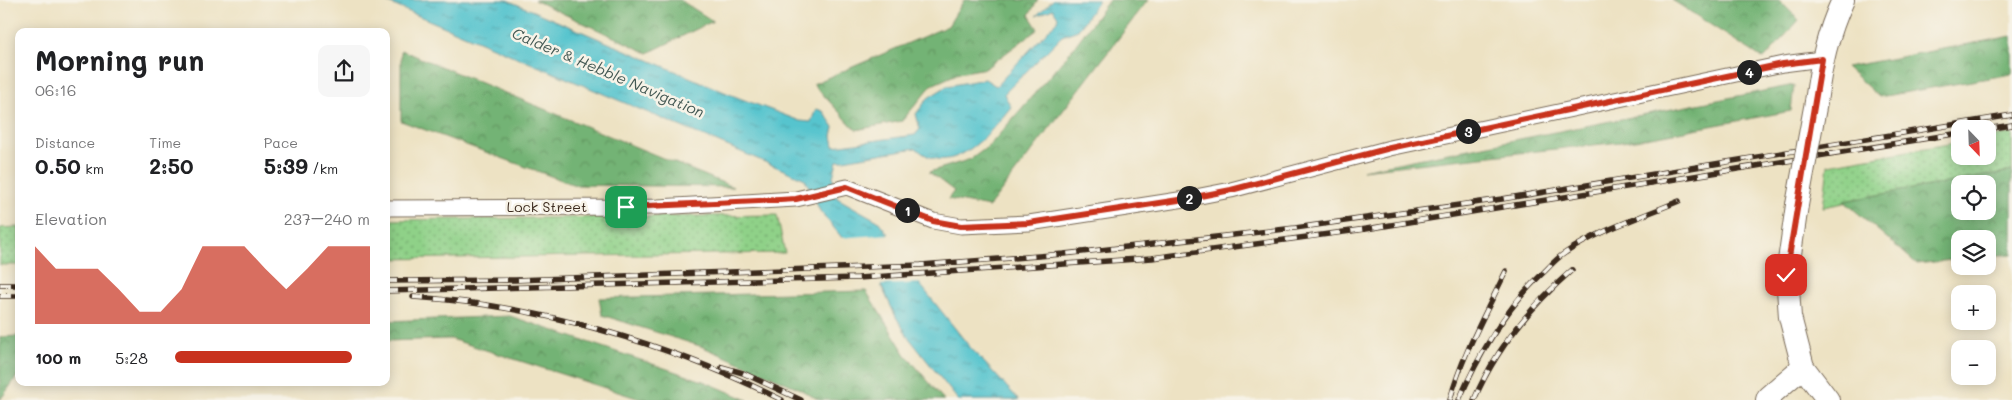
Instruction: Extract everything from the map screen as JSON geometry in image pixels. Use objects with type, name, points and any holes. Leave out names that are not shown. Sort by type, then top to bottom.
[{"type":"street","points":[[1828,400],[1803,367],[1790,317],[1786,275],[1822,59],[1830,26],[1843,0]]},
{"type":"street","name":"Lock Street","points":[[390,208],[658,207],[796,199],[847,187],[933,221],[961,226],[1029,223],[1231,190],[1390,148],[1783,64],[1822,59]]},
{"type":"street","points":[[1767,400],[1768,397],[1803,367]]},
{"type":"green space","points":[[534,0],[680,0],[713,21],[648,53]]},
{"type":"green space","points":[[964,0],[1038,0],[1029,15],[1038,29],[986,68],[959,73],[932,85],[902,121],[856,130],[813,84],[948,26]]},
{"type":"green space","points":[[1109,0],[1148,0],[989,207],[948,199],[954,191],[929,172],[971,159],[990,145],[1071,51]]},
{"type":"green space","points":[[1672,0],[1779,0],[1799,20],[1764,59]]},
{"type":"green space","points":[[2012,36],[2012,74],[1879,97],[1846,67]]},
{"type":"green space","points":[[401,50],[733,187],[575,185],[401,121]]},
{"type":"green space","points":[[1794,85],[1791,111],[1630,141],[1362,170]]},
{"type":"green space","points":[[2012,133],[2012,171],[1991,175],[1951,175],[1951,183],[1823,207],[1828,165],[1951,144],[1951,165],[1996,165],[1996,136]]},
{"type":"green space","points":[[2012,171],[2012,254],[1996,255],[1996,230],[1951,230],[1951,260],[1917,264],[1844,201],[1951,182],[1951,220],[1996,220],[1996,175],[1990,175]]},
{"type":"green space","points":[[777,215],[785,253],[390,259],[390,220]]},
{"type":"green space","points":[[15,227],[15,265],[0,265],[0,228]]},
{"type":"green space","points":[[866,291],[906,355],[944,400],[819,400],[796,387],[703,347],[602,315],[599,298]]},
{"type":"green space","points":[[510,316],[703,381],[748,400],[643,400],[451,339],[390,341],[390,321]]},
{"type":"green space","points":[[15,336],[15,379],[0,400],[0,337]]},
{"type":"water","name":"Calder & Hebble Navigation","points":[[381,0],[507,0],[734,96],[800,121],[811,122],[816,109],[823,111],[834,127],[832,136],[834,146],[915,135],[920,129],[916,114],[928,98],[947,86],[985,79],[996,86],[1057,21],[1058,17],[1053,9],[1036,16],[1053,0],[1099,0],[1078,30],[1062,36],[1004,94],[1011,107],[981,141],[969,150],[956,157],[943,159],[930,157],[916,148],[837,161],[833,177],[837,198],[878,221],[919,283],[969,346],[1019,400],[958,400],[909,338],[896,317],[881,285],[820,211],[805,179]]},
{"type":"pier","points":[[892,234],[922,283],[878,285],[839,238]]},
{"type":"railway","points":[[390,281],[515,280],[921,265],[1064,254],[1295,228],[1502,199],[2012,115]]},
{"type":"railway","points":[[1996,127],[2012,125]]},
{"type":"railway","points":[[390,291],[858,278],[1152,258],[1366,229],[1951,134]]},
{"type":"railway","points":[[1459,400],[1485,348],[1506,315],[1531,285],[1557,259],[1592,237],[1679,201]]},
{"type":"railway","points":[[1474,400],[1493,363],[1515,329],[1572,270]]},
{"type":"railway","points":[[1450,400],[1468,350],[1506,271]]},
{"type":"railway","points":[[0,285],[15,285]]},
{"type":"railway","points":[[0,296],[15,296]]},
{"type":"railway","points":[[413,297],[460,301],[508,309],[556,318],[603,330],[695,361],[782,400]]},
{"type":"railway","points":[[722,367],[743,373],[801,400]]},
{"type":"route","points":[[626,207],[658,207],[796,199],[847,187],[933,221],[961,226],[1029,223],[1231,190],[1390,148],[1783,64],[1822,59],[1786,275]]}]
